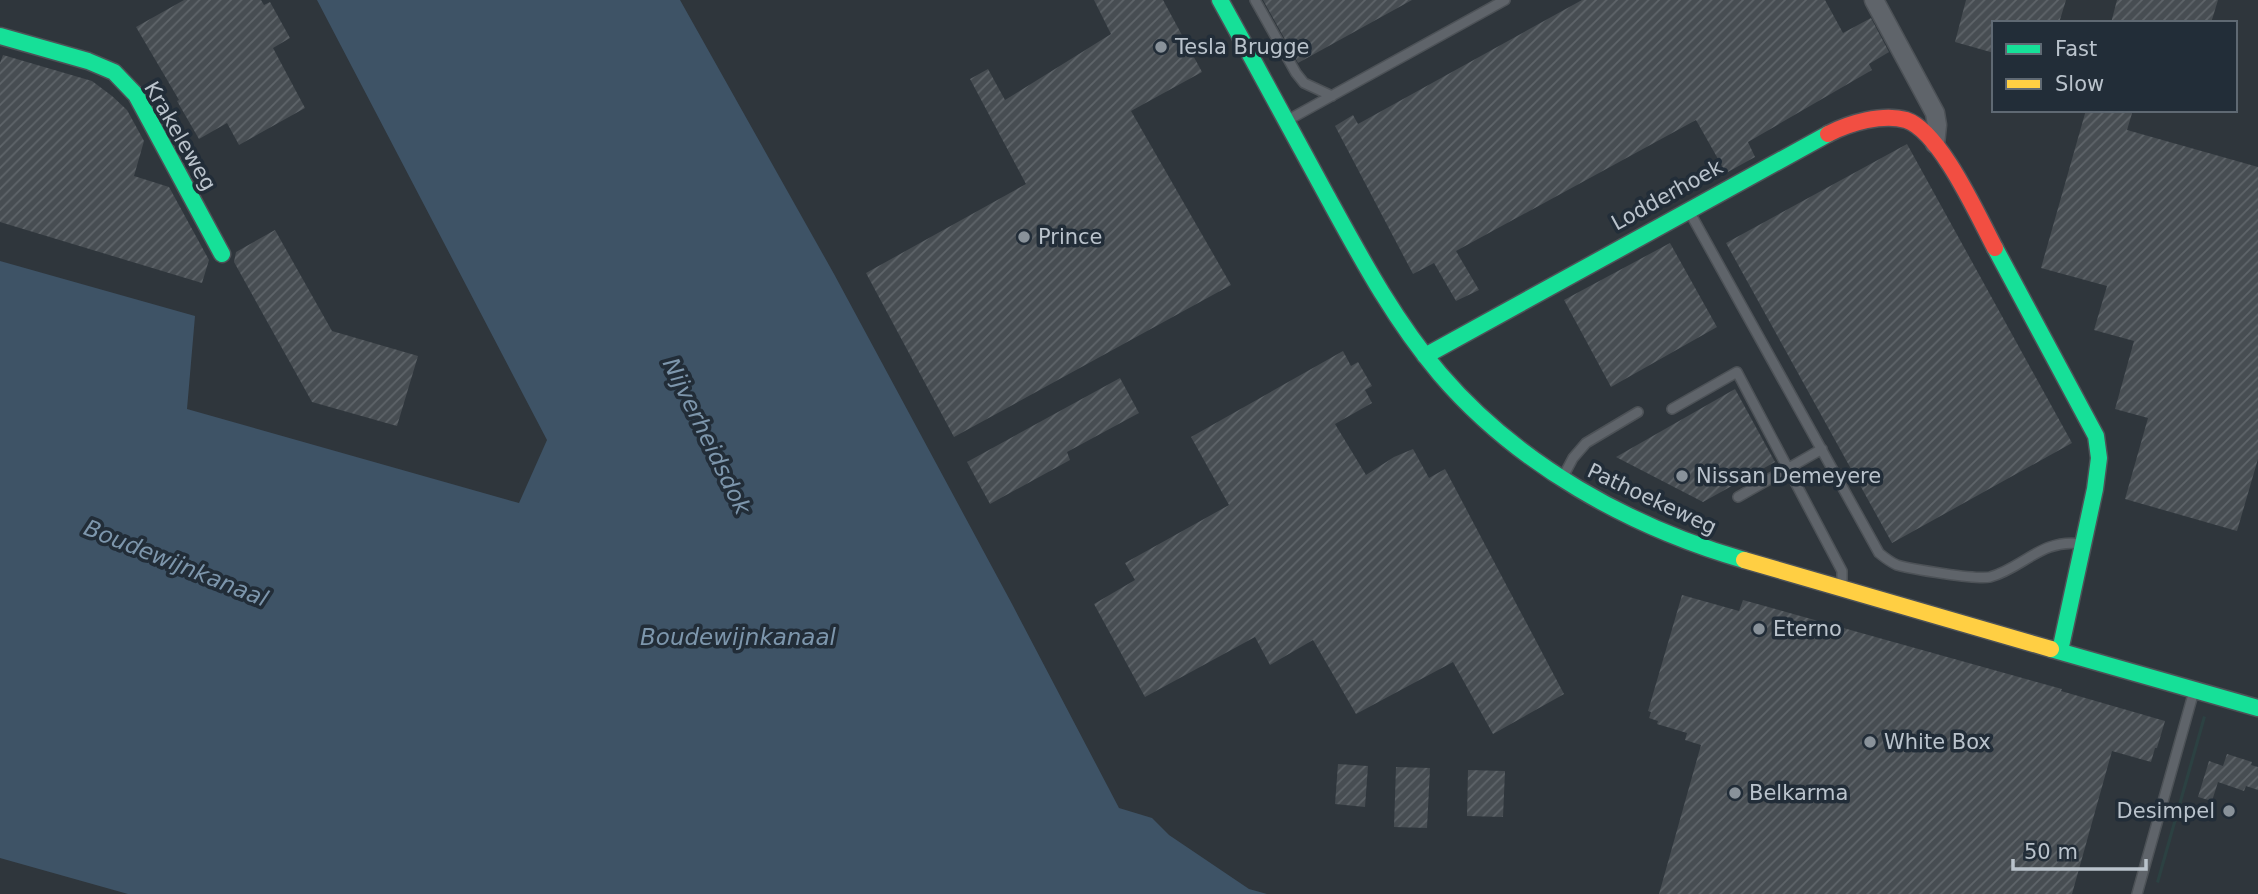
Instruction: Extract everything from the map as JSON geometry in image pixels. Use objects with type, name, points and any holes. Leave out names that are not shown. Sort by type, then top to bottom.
[{"type":"street","name":"Pathoekeweg","points":[[1220,0],[1382,296],[1425,356],[1461,397],[1494,428],[1562,478],[1614,509],[1668,534],[1725,555],[2258,708]]},
{"type":"street","points":[[1874,0],[1935,113],[1935,144]]},
{"type":"street","name":"Krakeleweg","points":[[0,36],[88,61],[114,72],[136,95],[222,254]]},
{"type":"street","name":"Lodderhoek","points":[[1425,356],[1831,132],[1849,125],[1889,119],[1909,121],[1918,126],[1935,144],[1957,177],[2096,436],[2099,458],[2060,651]]},
{"type":"lane","points":[[1255,0],[1304,83],[1332,96]]},
{"type":"lane","points":[[1286,121],[1506,0]]},
{"type":"lane","points":[[1688,209],[1879,553],[1899,565],[1988,578],[2047,547],[2065,543],[2083,544]]},
{"type":"lane","points":[[1671,409],[1737,372],[1842,571],[1842,589]]},
{"type":"lane","points":[[1562,478],[1573,458],[1586,443],[1638,412]]},
{"type":"lane","points":[[1738,497],[1822,449]]},
{"type":"lane","points":[[2137,894],[2195,690]]},
{"type":"green space","points":[[2203,716],[2206,717],[2159,883],[2156,882]]},
{"type":"water","name":"Boudewijnkanaal","points":[[317,0],[680,0],[834,274],[1119,808],[1152,818],[1169,835],[1249,889],[1267,894],[128,894],[0,858],[0,261],[195,316],[187,409],[519,503],[547,440]]},
{"type":"building","points":[[184,0],[261,0],[264,5],[270,2],[290,38],[273,48],[305,108],[239,145],[227,123],[199,139],[136,27]]},
{"type":"building","points":[[1094,0],[1163,0],[1202,72],[1131,111],[1231,285],[954,437],[866,273],[1026,184],[970,79],[988,69],[1005,100],[1111,34]]},
{"type":"building","points":[[1263,0],[1412,0],[1298,63]]},
{"type":"building","points":[[1582,0],[1825,0],[1843,33],[1871,18],[1889,52],[1869,64],[1872,70],[1748,142],[1755,157],[1726,173],[1696,120],[1456,251],[1479,290],[1456,301],[1434,263],[1413,274],[1335,126],[1353,115],[1358,124]]},
{"type":"building","points":[[1966,0],[2066,0],[2060,21],[1992,21],[1992,52],[1955,42]]},
{"type":"building","points":[[2117,0],[2218,0],[2212,21],[2112,21]]},
{"type":"building","points":[[3,55],[92,81],[127,110],[144,141],[134,176],[169,187],[209,260],[202,283],[0,222],[0,63]]},
{"type":"building","points":[[2085,112],[2132,112],[2127,130],[2258,167],[2258,459],[2237,531],[2125,499],[2148,418],[2115,409],[2134,341],[2094,330],[2107,286],[2041,268]]},
{"type":"building","points":[[1907,144],[2072,443],[1892,543],[1726,243]]},
{"type":"building","points":[[275,230],[332,331],[418,356],[397,426],[312,402],[234,262],[236,252]]},
{"type":"building","points":[[1670,243],[1717,327],[1611,387],[1564,300]]},
{"type":"building","points":[[1343,351],[1351,366],[1358,362],[1372,386],[1365,390],[1372,403],[1335,424],[1366,475],[1394,457],[1413,449],[1429,478],[1445,469],[1564,694],[1493,734],[1453,662],[1356,714],[1313,640],[1270,665],[1255,637],[1145,697],[1094,604],[1135,580],[1125,563],[1229,505],[1191,437]]},
{"type":"building","points":[[1120,378],[1139,413],[1067,452],[1070,460],[990,504],[967,462]]},
{"type":"building","points":[[1735,389],[1775,462],[1703,502],[1616,457]]},
{"type":"building","name":"White Box","points":[[1682,595],[1739,611],[1743,600],[2062,689],[2061,691],[2165,721],[2151,762],[2112,751],[2072,894],[1659,894],[1701,745],[1685,740],[1687,733],[1657,724],[1658,721],[1649,718],[1651,712],[1648,711]]},
{"type":"building","points":[[2227,754],[2252,762],[2251,765],[2258,767],[2258,790],[2246,786],[2244,791],[2218,782],[2212,801],[2198,797],[2209,761],[2223,766]]},
{"type":"building","points":[[1338,764],[1368,766],[1365,807],[1335,804]]},
{"type":"building","points":[[1396,767],[1430,768],[1427,828],[1394,827]]},
{"type":"building","points":[[1468,770],[1505,771],[1503,817],[1467,816]]},
{"type":"traffic: fast","points":[[1220,0],[1366,265],[1393,310],[1440,374],[1504,437],[1578,489],[1659,530],[1744,560]]},
{"type":"traffic: fast","points":[[0,36],[88,61],[114,72],[136,95],[222,254]]},
{"type":"traffic: fast","points":[[1425,356],[1828,134]]},
{"type":"traffic: fast","points":[[1995,248],[2096,436],[2099,458],[2095,489],[2060,651]]},
{"type":"traffic: fast","points":[[2051,649],[2258,708]]},
{"type":"traffic: slow","points":[[1744,560],[2051,649]]},
{"type":"traffic: jam","points":[[1828,134],[1877,118],[1897,118],[1919,127],[1932,140],[1957,176],[1995,248]]},
{"type":"place","name":"Tesla Brugge","points":[[1161,47]]},
{"type":"place","name":"Prince","points":[[1024,237]]},
{"type":"place","name":"Nissan Demeyere","points":[[1682,476]]},
{"type":"place","name":"Eterno","points":[[1759,629]]},
{"type":"place","name":"White Box","points":[[1870,742]]},
{"type":"place","name":"Belkarma","points":[[1735,793]]},
{"type":"place","name":"Desimpel","points":[[2229,811]]},
{"type":"water label","name":"Nijverheidsdok","points":[[707,436]]}]
